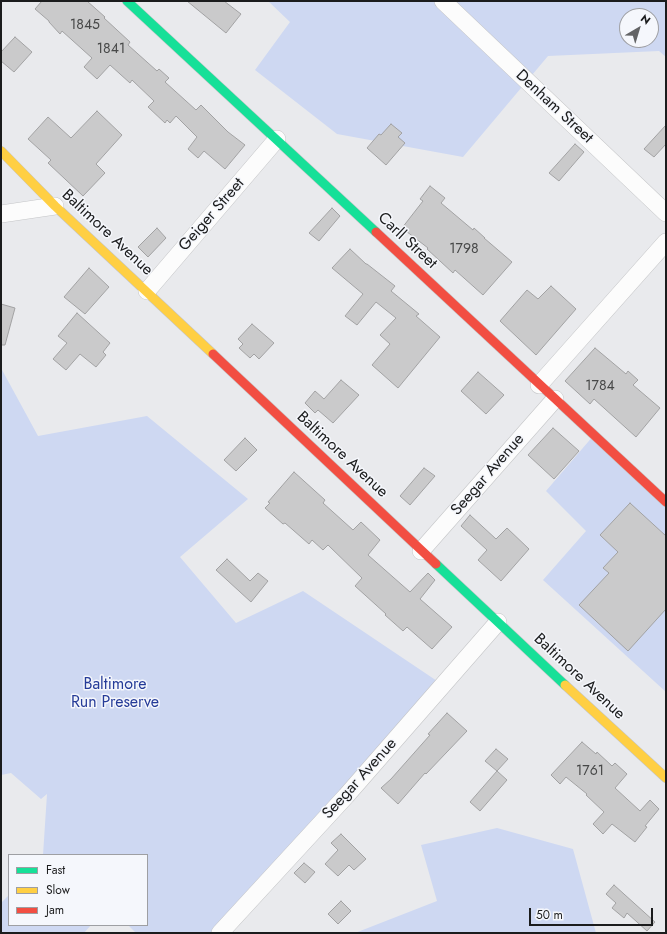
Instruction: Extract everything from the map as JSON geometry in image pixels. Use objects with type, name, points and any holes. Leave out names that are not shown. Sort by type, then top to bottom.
[{"type":"street","name":"Carll Street","points":[[127,1],[666,502]]},
{"type":"street","name":"Denham Street","points":[[443,1],[666,212]]},
{"type":"street","name":"Geiger Street","points":[[147,291],[276,140]]},
{"type":"street","name":"Baltimore Avenue","points":[[1,151],[55,206],[147,291],[421,551],[666,778]]},
{"type":"street","points":[[1,214],[55,206]]},
{"type":"street","points":[[539,385],[666,242]]},
{"type":"street","name":"Seegar Avenue","points":[[421,551],[555,399]]},
{"type":"street","name":"Seegar Avenue","points":[[220,933],[346,796],[498,622]]},
{"type":"green space","points":[[268,1],[666,1],[666,57],[659,51],[548,56],[463,157],[337,134],[255,70],[290,22]]},
{"type":"green space","name":"Baltimore Run Preserve","points":[[1,368],[38,436],[147,416],[248,499],[180,557],[236,623],[303,591],[443,685],[225,928],[210,933],[136,933],[129,926],[148,926],[148,854],[43,854],[47,794],[41,799],[11,773],[1,775]]},
{"type":"green space","points":[[594,435],[666,502],[666,692],[543,580],[586,531],[546,491]]},
{"type":"green space","points":[[497,828],[573,849],[596,933],[355,933],[437,901],[421,845]]},
{"type":"green space","points":[[8,896],[8,926],[90,926],[84,933],[1,933],[1,903]]},
{"type":"building","points":[[42,1],[87,1],[130,42],[128,45],[157,71],[159,69],[169,78],[165,82],[196,110],[201,105],[228,132],[245,145],[225,169],[204,151],[198,158],[188,149],[197,137],[176,116],[170,123],[167,120],[165,123],[148,107],[154,101],[132,80],[130,83],[110,65],[97,79],[84,67],[92,58],[62,31],[60,34],[49,21],[35,9]]},
{"type":"building","points":[[187,1],[224,1],[241,14],[226,33]]},
{"type":"building","points":[[15,37],[32,52],[14,72],[1,61],[1,52]]},
{"type":"building","points":[[97,111],[122,135],[96,164],[105,173],[83,196],[48,163],[51,160],[28,139],[48,117],[71,138]]},
{"type":"building","points":[[391,124],[402,133],[398,137],[405,143],[386,165],[367,148],[379,134],[381,135]]},
{"type":"building","points":[[666,125],[666,144],[654,157],[644,149]]},
{"type":"building","points":[[575,144],[584,152],[559,181],[549,173]]},
{"type":"building","points":[[430,186],[445,198],[441,203],[473,230],[474,228],[512,262],[483,295],[455,270],[453,273],[427,249],[428,248],[402,228],[423,201],[420,199]]},
{"type":"building","points":[[332,208],[340,216],[319,241],[309,233]]},
{"type":"building","points":[[157,228],[166,238],[148,257],[138,247]]},
{"type":"building","points":[[350,249],[366,264],[395,286],[391,291],[419,314],[416,316],[440,337],[398,388],[372,365],[390,344],[380,335],[396,318],[376,302],[357,325],[345,316],[363,294],[332,268]]},
{"type":"building","points":[[89,268],[109,287],[85,314],[64,297]]},
{"type":"building","points":[[551,286],[576,309],[536,355],[500,321],[527,290],[538,299]]},
{"type":"building","points":[[1,304],[15,308],[5,345],[1,345]]},
{"type":"building","points":[[77,313],[110,343],[103,352],[106,355],[96,367],[80,354],[66,370],[53,359],[67,343],[58,336]]},
{"type":"building","points":[[252,324],[274,343],[259,359],[254,354],[250,358],[239,348],[243,344],[238,339]]},
{"type":"building","points":[[595,348],[626,374],[628,371],[638,380],[633,385],[660,408],[636,437],[594,399],[590,404],[565,381]]},
{"type":"building","points":[[478,372],[504,395],[486,414],[461,391]]},
{"type":"building","points":[[341,380],[359,395],[333,423],[318,410],[315,413],[305,403],[315,391],[324,399]]},
{"type":"building","points":[[553,428],[579,451],[554,479],[528,455]]},
{"type":"building","points":[[245,438],[257,450],[236,471],[224,460]]},
{"type":"building","points":[[424,468],[435,476],[410,505],[400,496]]},
{"type":"building","points":[[294,472],[325,500],[323,503],[353,530],[361,522],[380,540],[368,555],[410,592],[428,573],[435,580],[420,599],[452,627],[432,649],[407,627],[403,631],[355,586],[362,578],[328,545],[323,550],[312,540],[309,544],[265,508],[270,503],[268,502]]},
{"type":"building","points":[[630,503],[666,536],[666,609],[628,651],[579,605],[609,573],[603,568],[618,552],[600,535]]},
{"type":"building","points":[[470,515],[496,539],[507,528],[529,549],[501,581],[478,560],[487,550],[461,526]]},
{"type":"building","points":[[227,559],[250,581],[258,573],[268,581],[251,602],[216,570]]},
{"type":"building","points":[[447,713],[467,731],[426,774],[425,773],[398,804],[381,788],[391,779],[430,735],[428,734]]},
{"type":"building","points":[[582,742],[596,754],[597,752],[612,766],[615,763],[627,774],[615,788],[640,811],[650,800],[659,809],[645,826],[647,827],[635,842],[612,824],[603,834],[593,824],[604,812],[586,795],[587,794],[566,777],[560,784],[551,775]]},
{"type":"building","points":[[496,749],[508,759],[497,771],[485,761]]},
{"type":"building","points":[[497,771],[507,780],[480,811],[470,802]]},
{"type":"building","points":[[341,834],[366,859],[354,870],[349,865],[338,876],[325,864],[338,850],[331,843]]},
{"type":"building","points":[[304,863],[315,872],[305,883],[294,873]]},
{"type":"building","points":[[614,885],[655,922],[647,931],[627,913],[624,918],[612,908],[616,903],[606,894]]},
{"type":"building","points":[[341,901],[351,911],[338,924],[328,914]]},
{"type":"traffic: fast","points":[[127,1],[376,232]]},
{"type":"traffic: fast","points":[[436,564],[565,685]]},
{"type":"traffic: slow","points":[[1,151],[55,206],[213,354]]},
{"type":"traffic: slow","points":[[565,685],[666,778]]},
{"type":"traffic: jam","points":[[376,232],[666,502]]},
{"type":"traffic: jam","points":[[213,354],[436,564]]}]
